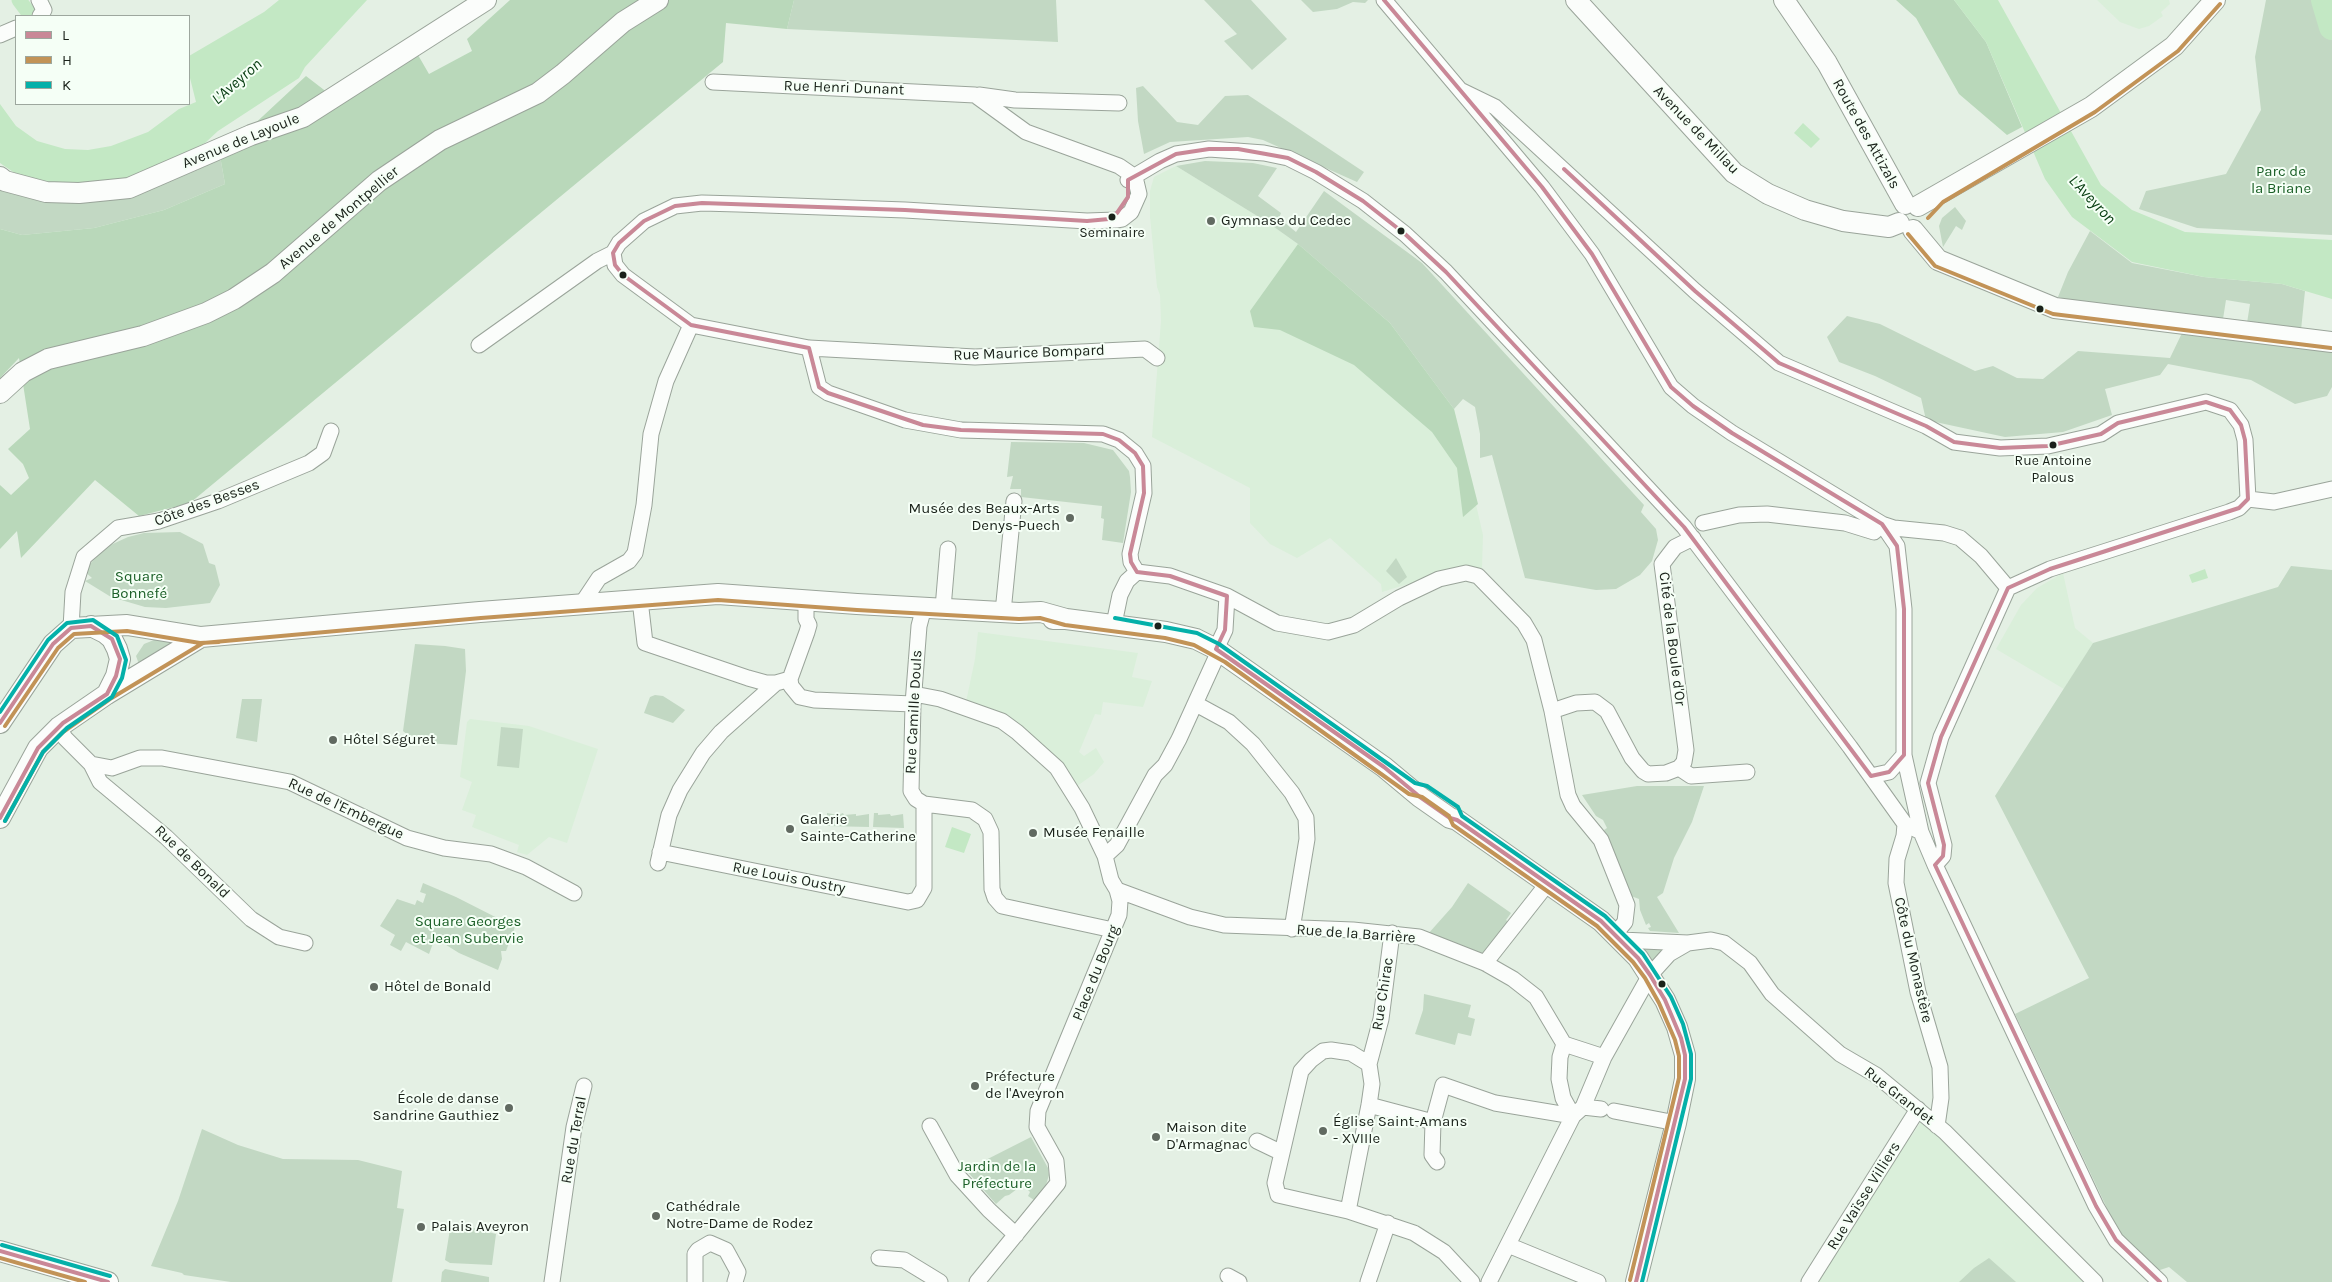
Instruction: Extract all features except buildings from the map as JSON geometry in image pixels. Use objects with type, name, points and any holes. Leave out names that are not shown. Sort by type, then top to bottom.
[{"type":"street","points":[[39,0],[44,10],[41,15]]},
{"type":"street","name":"Avenue de Layoule","points":[[0,177],[6,182],[46,192],[78,193],[129,188],[243,138],[303,117],[486,0]]},
{"type":"street","name":"Avenue de Montpellier","points":[[0,393],[24,372],[48,359],[143,336],[234,299],[273,273],[379,181],[440,140],[538,93],[623,22],[658,0]]},
{"type":"street","points":[[1384,0],[1456,88],[1542,187],[1592,254],[1671,387],[1693,406],[1732,433],[1882,524],[1894,528],[1944,533],[1960,538],[1981,556],[2008,588]]},
{"type":"street","name":"Avenue de Millau","points":[[1576,0],[1626,52],[1670,104],[1734,172],[1768,194],[1805,210],[1861,223],[1911,217],[1939,197],[2074,119],[2174,46],[2215,0]]},
{"type":"street","name":"Route des Attizals","points":[[1784,0],[1827,63],[1928,250],[1938,260],[2056,308],[2332,342]]},
{"type":"street","points":[[0,34],[15,28]]},
{"type":"street","name":"Rue Henri Dunant","points":[[713,82],[975,95],[1015,100],[1119,103]]},
{"type":"street","points":[[1456,88],[1495,106],[1695,291],[1779,364],[1926,426],[1954,442],[2000,448],[2048,446],[2101,434],[2118,423],[2206,402],[2230,410],[2241,425],[2245,440],[2248,499],[2239,508],[2050,569],[2008,588],[1941,737],[1928,783],[1944,845],[1943,856],[1935,865]]},
{"type":"street","points":[[975,95],[1026,132],[1111,162],[1130,176]]},
{"type":"street","points":[[1130,176],[1176,154],[1209,149],[1238,149],[1288,158],[1316,172],[1363,201],[1405,234],[1441,267],[1562,394],[1693,538],[1905,824],[1921,832]]},
{"type":"street","points":[[479,345],[596,261],[613,254],[619,243],[644,221],[675,206],[702,203],[910,210],[1087,221],[1109,219],[1124,205],[1128,197],[1130,176]]},
{"type":"street","points":[[581,606],[599,578],[629,560],[635,552],[644,505],[651,434],[666,380],[691,325],[623,275],[616,266],[613,254]]},
{"type":"street","name":"Rue Maurice Bompard","points":[[691,325],[809,348],[976,357],[1145,349],[1157,358]]},
{"type":"street","points":[[809,348],[819,386],[828,393],[904,420],[961,430],[1103,434],[1119,440],[1136,453],[1143,466],[1144,493],[1130,554],[1131,562],[1137,572]]},
{"type":"street","name":"Côte des Besses","points":[[71,628],[73,592],[84,557],[118,528],[159,521],[218,501],[309,463],[323,453],[331,431]]},
{"type":"street","points":[[2248,499],[2274,502],[2332,489]]},
{"type":"street","points":[[1011,612],[1014,501]]},
{"type":"street","points":[[1703,523],[1739,515],[1767,514],[1845,523],[1874,532],[1882,524]]},
{"type":"street","points":[[1882,524],[1897,546],[1904,609],[1904,755],[1921,832],[2096,1206],[2116,1240],[2160,1282]]},
{"type":"street","name":"Cité de la Boule d'Or","points":[[1679,768],[1684,762],[1686,750],[1662,564],[1675,547],[1693,538]]},
{"type":"street","name":"Rue Camille Douls","points":[[924,804],[916,799],[911,791],[913,699],[919,626],[934,607],[948,549]]},
{"type":"street","points":[[1114,624],[1120,595],[1127,581],[1137,572],[1170,576],[1227,596],[1277,623],[1328,632],[1354,626],[1400,598],[1439,579],[1466,573],[1478,576],[1524,623],[1534,640],[1552,711],[1568,795],[1573,806],[1601,840],[1627,906],[1625,922],[1618,937]]},
{"type":"street","points":[[0,723],[53,644],[71,628],[91,626],[127,624],[201,637],[718,594],[1011,612],[1040,618],[1114,624],[1196,639],[1218,650],[1413,789],[1426,802],[1450,818],[1457,820],[1601,921],[1618,937],[1650,974],[1677,1027],[1685,1055],[1685,1079],[1676,1123],[1636,1282]]},
{"type":"street","points":[[1106,863],[1155,775],[1165,764],[1193,710],[1225,630],[1227,596]]},
{"type":"street","points":[[640,600],[646,643],[777,682],[809,625],[806,619],[806,600]]},
{"type":"street","points":[[91,626],[112,639],[120,659],[116,676],[107,694]]},
{"type":"street","points":[[0,818],[38,748],[59,727],[107,694],[201,637]]},
{"type":"street","name":"Place du Bourg","points":[[777,682],[791,686],[800,698],[832,701],[940,699],[985,714],[1017,732],[1057,768],[1082,808],[1106,863],[1111,880],[1117,890],[1119,914],[1038,1111],[1037,1127],[1056,1161],[1058,1183],[1016,1235]]},
{"type":"street","name":"Rue Louis Oustry","points":[[777,682],[721,732],[703,753],[680,790],[669,815],[659,858],[908,902],[917,900],[924,888],[924,804]]},
{"type":"street","points":[[1552,711],[1576,703],[1595,702],[1607,711],[1632,758],[1648,774],[1666,774],[1679,768],[1691,776],[1748,772]]},
{"type":"street","points":[[1193,710],[1229,722],[1253,744],[1292,793],[1306,818],[1307,839],[1292,929]]},
{"type":"street","name":"Rue de Bonald","points":[[59,727],[65,738],[93,769],[100,782],[166,838],[251,919],[279,937],[305,943]]},
{"type":"street","points":[[1889,772],[1904,755]]},
{"type":"street","name":"Rue de l'Embergue","points":[[93,769],[112,768],[140,758],[162,758],[290,782],[407,838],[444,848],[489,854],[526,868],[574,893]]},
{"type":"street","points":[[1871,776],[1889,772],[1909,778]]},
{"type":"street","points":[[1884,794],[1901,795],[1909,778]]},
{"type":"street","points":[[924,804],[972,810],[985,819],[991,832],[992,889],[995,898],[1002,906],[1113,930]]},
{"type":"street","name":"Côte du Monastère","points":[[1905,824],[1904,836],[1897,859],[1896,884],[1918,992],[1940,1067],[1941,1098],[1937,1126]]},
{"type":"street","points":[[1485,963],[1548,883]]},
{"type":"street","name":"Rue de la Barrière","points":[[1117,890],[1196,919],[1224,925],[1392,933],[1419,937],[1485,963],[1513,979],[1536,997],[1564,1044]]},
{"type":"street","name":"Rue Chirac","points":[[1348,1212],[1369,1105],[1372,1084],[1370,1059],[1381,1019],[1392,933]]},
{"type":"street","name":"Rue Grandet","points":[[1618,937],[1688,943],[1711,940],[1724,943],[1750,963],[1772,994],[1840,1054],[1876,1076],[1937,1126],[2096,1282]]},
{"type":"street","name":"Rue Grandet","points":[[1489,1282],[1578,1112],[1604,1057],[1650,974],[1669,954],[1688,943]]},
{"type":"street","points":[[1578,1112],[1563,1098],[1559,1080],[1560,1057],[1564,1044],[1604,1057]]},
{"type":"street","points":[[1370,1059],[1351,1053],[1331,1050],[1323,1051],[1301,1071],[1275,1183],[1278,1195],[1388,1223],[1432,1242],[1472,1282]]},
{"type":"street","name":"Rue du Terral","points":[[552,1282],[574,1127],[584,1086]]},
{"type":"street","points":[[1437,1162],[1432,1155],[1433,1122],[1443,1086],[1495,1103],[1578,1112],[1608,1110],[1676,1123]]},
{"type":"street","points":[[1369,1105],[1433,1122]]},
{"type":"street","name":"Rue Vaïsse Villiers","points":[[1809,1282],[1918,1110]]},
{"type":"street","points":[[930,1126],[957,1175],[989,1210],[1016,1235],[977,1282]]},
{"type":"street","points":[[1257,1141],[1282,1153]]},
{"type":"street","points":[[1368,1282],[1388,1223]]},
{"type":"street","points":[[695,1282],[695,1254],[710,1243],[726,1250],[738,1272],[735,1282]]},
{"type":"street","points":[[1508,1245],[1598,1282]]},
{"type":"street","points":[[0,1251],[108,1282]]},
{"type":"street","points":[[879,1258],[904,1260],[940,1282]]},
{"type":"shaded area","points":[[510,0],[794,0],[787,29],[726,23],[723,62],[190,503],[139,516],[95,480],[21,558],[17,531],[0,549],[0,485],[11,495],[29,478],[23,464],[8,449],[30,429],[19,358],[0,378],[0,229],[22,235],[94,228],[164,210],[225,184],[220,156],[306,76],[341,103],[418,55],[429,74],[472,51],[467,39]]},
{"type":"shaded area","points":[[1896,0],[1954,0],[1986,42],[2022,127],[2007,135],[1959,94],[1916,18]]},
{"type":"shaded area","points":[[2097,0],[2169,0],[2170,4],[2161,12],[2163,16],[2149,26],[2139,29],[2120,22]]},
{"type":"shaded area","points":[[1176,166],[1267,222],[1298,244],[1343,282],[1454,409],[1483,535],[1482,568],[1437,575],[1382,592],[1381,584],[1330,538],[1297,558],[1270,544],[1250,523],[1250,488],[1152,437],[1161,321],[1160,295],[1157,287],[1150,217],[1150,191],[1154,177]]},
{"type":"shaded area","points":[[1298,244],[1390,323],[1454,409],[1478,504],[1463,517],[1457,468],[1432,432],[1354,365],[1280,330],[1254,327],[1250,311]]},
{"type":"shaded area","points":[[2063,573],[2075,628],[2093,643],[2064,689],[1996,649],[2021,605],[2037,588]]},
{"type":"shaded area","points":[[978,632],[1138,653],[1132,677],[1152,681],[1143,707],[1103,702],[1101,715],[1095,714],[1079,752],[1084,756],[1096,748],[1104,762],[1094,774],[1077,786],[1067,773],[1069,770],[1040,747],[966,702],[975,659]]},
{"type":"shaded area","points":[[470,719],[529,726],[598,749],[567,843],[549,837],[527,855],[517,852],[519,845],[472,827],[476,815],[462,810],[472,782],[460,777],[467,722]]},
{"type":"shaded area","points":[[1922,1120],[2085,1282],[1817,1282],[1907,1138],[1911,1137]]},
{"type":"green space","points":[[794,0],[1056,0],[1058,42],[787,29]]},
{"type":"green space","points":[[1204,0],[1251,0],[1287,39],[1252,70],[1224,41],[1237,34]]},
{"type":"green space","points":[[1301,0],[1368,0],[1365,3],[1353,2],[1337,9],[1313,12]]},
{"type":"green space","name":"Parc de la Briane","points":[[2266,0],[2319,0],[2332,39],[2332,235],[2197,228],[2139,209],[2146,191],[2226,174],[2261,110],[2255,57]]},
{"type":"green space","points":[[1143,86],[1177,122],[1198,125],[1225,96],[1248,95],[1364,172],[1357,182],[1263,140],[1248,137],[1170,142],[1144,154],[1138,121],[1136,88]]},
{"type":"green space","points":[[220,156],[225,184],[164,210],[94,228],[22,235],[0,229],[0,188],[26,197],[86,198]]},
{"type":"green space","points":[[1205,161],[1253,163],[1277,168],[1258,196],[1281,213],[1279,218],[1296,232],[1324,191],[1422,263],[1644,505],[1641,512],[1656,529],[1658,540],[1652,561],[1640,575],[1616,589],[1596,590],[1525,578],[1492,455],[1480,458],[1480,434],[1475,407],[1463,399],[1454,409],[1390,323],[1298,244],[1267,222],[1176,166]]},
{"type":"green space","points":[[1955,207],[1966,221],[1962,230],[1956,226],[1943,247],[1939,226],[1942,218]]},
{"type":"green space","points":[[2090,231],[2132,263],[2204,277],[2282,284],[2305,291],[2301,330],[2247,323],[2250,304],[2226,300],[2223,319],[2058,297],[2068,272]]},
{"type":"green space","points":[[1847,316],[1880,324],[1975,371],[1993,366],[2017,378],[2043,379],[2078,351],[2170,358],[2182,333],[2332,351],[2332,387],[2327,396],[2295,404],[2251,380],[2168,364],[2160,375],[2105,389],[2112,415],[2063,432],[2005,437],[1926,420],[1921,398],[1875,376],[1839,362],[1827,337]]},
{"type":"green space","points":[[1011,442],[1084,443],[1113,450],[1129,471],[1130,477],[1131,492],[1123,543],[1102,540],[1104,519],[1101,518],[1102,506],[1021,497],[1021,489],[1010,489],[1013,476],[1007,477]]},
{"type":"green space","name":"Square Bonnefé","points":[[180,532],[203,544],[209,563],[215,565],[220,585],[210,603],[166,608],[145,607],[111,597],[85,581],[92,578],[84,571],[104,548],[128,537],[144,533]]},
{"type":"green space","points":[[1396,558],[1407,577],[1399,584],[1386,571]]},
{"type":"green space","points":[[2291,566],[2332,570],[2332,1282],[2187,1282],[2169,1267],[2157,1271],[2126,1241],[2114,1223],[2015,1014],[2089,978],[1995,796],[2093,643],[2278,587]]},
{"type":"green space","points":[[164,636],[189,639],[140,667],[136,656],[144,644]]},
{"type":"green space","points":[[415,644],[465,649],[466,671],[457,745],[425,743],[410,737],[403,731]]},
{"type":"green space","points":[[655,695],[663,696],[685,710],[673,723],[644,713],[650,697]]},
{"type":"green space","points":[[242,699],[262,699],[257,742],[236,738]]},
{"type":"green space","points":[[501,727],[523,729],[519,768],[497,766]]},
{"type":"green space","points":[[1637,786],[1704,786],[1692,822],[1674,858],[1663,893],[1657,897],[1679,933],[1650,931],[1648,928],[1651,927],[1649,923],[1646,925],[1640,910],[1639,899],[1631,896],[1604,830],[1607,828],[1603,820],[1596,816],[1582,795]]},
{"type":"green space","points":[[827,813],[838,815],[843,813],[844,815],[856,814],[856,816],[869,814],[869,827],[827,826]]},
{"type":"green space","points":[[874,813],[878,813],[878,815],[890,814],[891,816],[903,814],[904,828],[873,827]]},
{"type":"green space","name":"Square Georges et Jean Subervie","points":[[423,883],[456,897],[515,927],[506,951],[501,951],[502,959],[498,970],[459,953],[435,938],[429,954],[406,942],[401,951],[390,945],[395,935],[380,926],[397,899],[415,905],[417,900],[423,903],[426,894],[420,892]]},
{"type":"green space","points":[[1468,883],[1511,913],[1506,920],[1511,924],[1484,959],[1428,934],[1452,907]]},
{"type":"green space","points":[[1638,942],[1661,946],[1664,952],[1653,964]]},
{"type":"green space","points":[[1424,994],[1471,1005],[1468,1017],[1475,1019],[1471,1036],[1458,1033],[1455,1045],[1415,1034],[1423,1010]]},
{"type":"green space","points":[[202,1129],[238,1145],[283,1159],[358,1160],[402,1171],[397,1208],[404,1209],[392,1282],[231,1282],[184,1275],[151,1266],[178,1201]]},
{"type":"green space","name":"Jardin de la Préfecture","points":[[1031,1137],[1048,1168],[1049,1175],[1046,1185],[1034,1200],[1028,1196],[1030,1192],[1019,1181],[1015,1184],[1017,1189],[996,1204],[966,1170]]},
{"type":"green space","points":[[458,1224],[496,1234],[492,1265],[450,1263],[445,1260],[450,1229]]},
{"type":"green space","points":[[1989,1258],[2016,1282],[1959,1282],[1974,1268]]},
{"type":"green space","points":[[445,1269],[489,1277],[489,1282],[441,1282],[442,1272]]},
{"type":"water","name":"L'Aveyron","points":[[279,0],[367,0],[305,67],[299,78],[218,131],[205,143],[130,181],[81,187],[25,180],[0,163],[0,104],[16,126],[37,141],[65,149],[88,150],[111,146],[148,132],[179,109],[196,102],[190,78],[190,55],[264,12]]},
{"type":"water","name":"L'Aveyron","points":[[1954,0],[1998,0],[2101,185],[2132,210],[2185,232],[2332,240],[2332,299],[2282,284],[2204,277],[2132,262],[2072,217],[2045,179],[1986,42]]},
{"type":"water","points":[[1803,123],[1820,139],[1811,148],[1794,133]]},
{"type":"water","points":[[2205,569],[2208,578],[2192,583],[2189,575]]},
{"type":"water","points":[[952,827],[971,834],[964,853],[945,847]]},
{"type":"waterway","points":[[19,0],[30,15]]},
{"type":"waterway","points":[[2324,0],[2332,27]]},
{"type":"transit line","name":"L","points":[[1384,0],[1542,187],[1592,254],[1671,387],[1693,406],[1732,433],[1882,524],[1897,546],[1904,609],[1904,755],[1889,772],[1871,776],[1684,527],[1446,272],[1405,234],[1363,201],[1316,172],[1288,158],[1238,149],[1209,149],[1176,154],[1128,180],[1128,197],[1117,213],[1109,219],[1087,221],[905,210],[702,203],[675,206],[644,221],[619,243],[613,253],[615,265],[623,275],[691,325],[809,348],[819,387],[828,393],[923,425],[961,430],[1103,434],[1119,440],[1135,453],[1143,466],[1144,493],[1130,554],[1131,562],[1137,572],[1170,576],[1227,596],[1225,630],[1216,649],[1384,767],[1420,797],[1450,818],[1457,820],[1601,921],[1638,958],[1650,975],[1665,1000],[1681,1038],[1685,1055],[1685,1079],[1636,1282]]},
{"type":"transit line","name":"H","points":[[1928,218],[1943,202],[2095,112],[2178,51],[2220,4]]},
{"type":"transit line","name":"L","points":[[1564,169],[1695,291],[1779,363],[1926,426],[1954,442],[2000,448],[2048,446],[2101,434],[2118,423],[2206,402],[2230,410],[2241,425],[2245,440],[2248,499],[2239,508],[2050,569],[2008,588],[1941,737],[1928,783],[1944,845],[1943,856],[1935,865],[2096,1206],[2116,1240],[2160,1282]]},
{"type":"transit line","name":"H","points":[[1908,234],[1935,266],[2053,314],[2331,348]]},
{"type":"transit line","name":"H","points":[[5,821],[43,752],[63,732],[110,699],[203,643],[481,618],[718,600],[857,610],[1019,619],[1040,618],[1065,625],[1165,638],[1194,645],[1225,662],[1409,794],[1422,797],[1449,816],[1453,825],[1597,926],[1633,962],[1645,978],[1659,1003],[1675,1040],[1679,1056],[1679,1078],[1630,1280]]},
{"type":"transit line","name":"K","points":[[1115,618],[1197,633],[1219,644],[1415,783],[1427,786],[1458,807],[1462,816],[1605,916],[1643,954],[1671,997],[1683,1024],[1691,1054],[1691,1079],[1642,1282]]},
{"type":"transit line","name":"K","points":[[0,712],[48,640],[67,623],[93,620],[117,636],[126,660],[122,678],[112,697],[67,728],[43,752],[5,821]]},
{"type":"transit line","name":"L","points":[[0,723],[53,644],[71,628],[91,626],[112,639],[120,659],[116,676],[107,694],[63,723],[38,748],[0,818]]},
{"type":"transit line","name":"H","points":[[5,726],[58,648],[74,634],[127,631],[200,643],[219,642]]},
{"type":"transit line","name":"K","points":[[2,1245],[110,1276]]},
{"type":"transit line","name":"L","points":[[0,1251],[108,1282]]},
{"type":"transit line","name":"H","points":[[0,1258],[85,1282]]},
{"type":"place","name":"Seminaire","points":[[1112,217]]},
{"type":"place","name":"Gymnase du Cedec","points":[[1211,221]]},
{"type":"place","name":"Rue Antoine Palous","points":[[2053,445]]},
{"type":"place","name":"Musée des Beaux-Arts Denys-Puech","points":[[1070,518]]},
{"type":"place","name":"Hôtel Séguret","points":[[333,740]]},
{"type":"place","name":"Galerie Sainte-Catherine","points":[[790,829]]},
{"type":"place","name":"Musée Fenaille","points":[[1033,833]]},
{"type":"place","name":"Hôtel de Bonald","points":[[374,987]]},
{"type":"place","name":"Préfecture de l'Aveyron","points":[[975,1086]]},
{"type":"place","name":"École de danse Sandrine Gauthiez","points":[[509,1108]]},
{"type":"place","name":"Église Saint-Amans - XVIIIe","points":[[1323,1131]]},
{"type":"place","name":"Maison dite D'Armagnac","points":[[1156,1137]]},
{"type":"place","name":"Cathédrale Notre-Dame de Rodez","points":[[656,1216]]},
{"type":"place","name":"Palais Aveyron","points":[[421,1227]]}]
